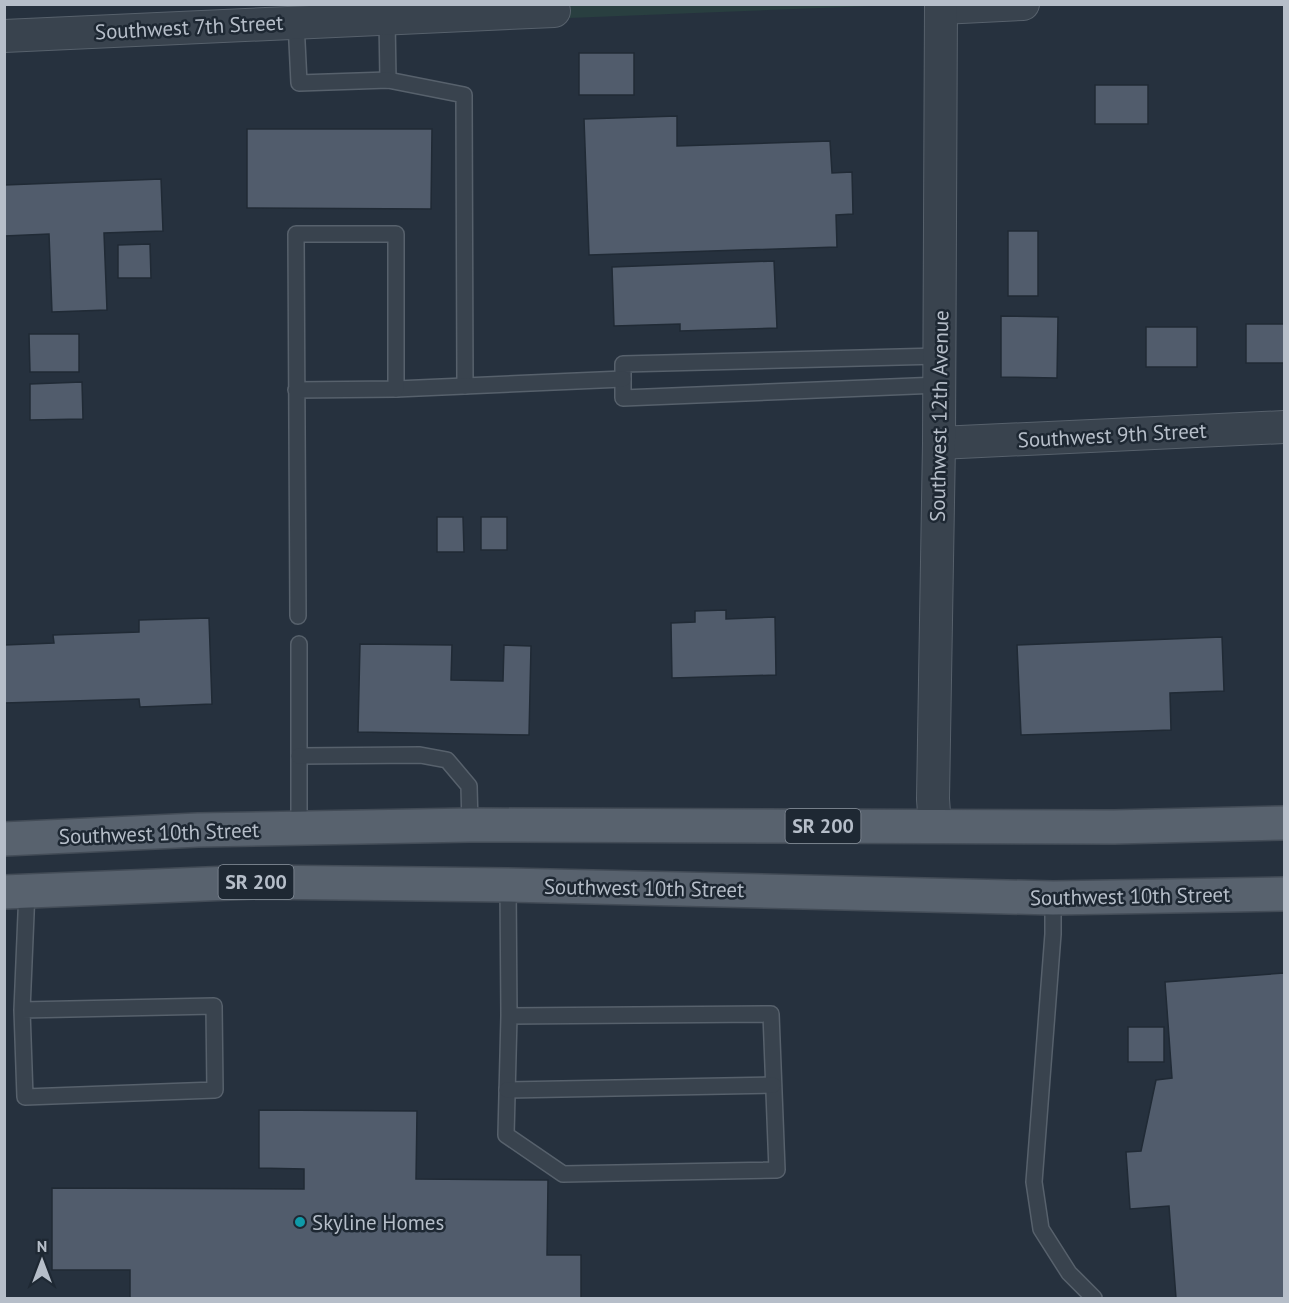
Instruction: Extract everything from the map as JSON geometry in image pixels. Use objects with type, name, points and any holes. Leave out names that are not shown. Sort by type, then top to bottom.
[{"type":"main road","name":"Southwest 10th Street","points":[[4,839],[299,828],[470,825],[1114,827],[1284,823]]},
{"type":"main road","name":"Southwest 10th Street","points":[[16,891],[257,882],[508,885],[1053,898],[1284,894]]},
{"type":"street","points":[[941,6],[1023,4]]},
{"type":"street","name":"Southwest 12th Avenue","points":[[935,827],[933,799],[939,443],[941,6]]},
{"type":"street","name":"Southwest 7th Street","points":[[4,36],[296,22],[345,12],[387,18],[554,11]]},
{"type":"street","name":"Southwest 9th Street","points":[[939,443],[1284,427]]},
{"type":"lane","points":[[387,18],[388,80]]},
{"type":"lane","points":[[296,22],[299,83],[388,80],[464,95],[465,386]]},
{"type":"lane","points":[[298,616],[296,234],[396,234],[396,389]]},
{"type":"lane","points":[[623,364],[939,371],[623,398],[623,364]]},
{"type":"lane","points":[[296,390],[396,389],[623,379]]},
{"type":"lane","points":[[299,644],[299,828]]},
{"type":"lane","points":[[299,756],[420,755],[447,760],[469,786],[470,825]]},
{"type":"lane","points":[[508,885],[507,1135],[564,1174],[777,1170],[771,1014],[509,1016]]},
{"type":"lane","points":[[16,891],[25,1097],[215,1090],[214,1006],[22,1010]]},
{"type":"lane","points":[[1053,898],[1053,934],[1034,1182],[1041,1229],[1069,1273],[1094,1299]]},
{"type":"lane","points":[[507,1090],[773,1085]]},
{"type":"green space","points":[[568,4],[898,5],[569,18]]},
{"type":"building","points":[[579,53],[634,53],[634,95],[579,95]]},
{"type":"building","points":[[1095,85],[1148,85],[1148,124],[1095,124]]},
{"type":"building","points":[[677,116],[677,146],[830,141],[832,173],[852,172],[853,214],[836,215],[837,247],[589,255],[584,119]]},
{"type":"building","points":[[247,129],[432,129],[431,209],[247,208]]},
{"type":"building","points":[[161,179],[163,231],[104,233],[107,310],[52,312],[49,234],[4,236],[4,185]]},
{"type":"building","points":[[1008,231],[1038,231],[1038,296],[1008,296]]},
{"type":"building","points":[[150,244],[151,278],[118,278],[118,245]]},
{"type":"building","points":[[774,261],[777,328],[680,331],[680,324],[614,326],[612,267]]},
{"type":"building","points":[[1001,316],[1058,317],[1057,378],[1001,377]]},
{"type":"building","points":[[1246,324],[1284,324],[1284,363],[1246,363]]},
{"type":"building","points":[[1146,327],[1197,327],[1197,367],[1146,367]]},
{"type":"building","points":[[29,334],[79,334],[79,372],[30,372]]},
{"type":"building","points":[[82,382],[83,419],[30,420],[30,384]]},
{"type":"building","points":[[437,517],[463,517],[464,552],[437,552]]},
{"type":"building","points":[[481,517],[507,517],[507,550],[481,550]]},
{"type":"building","points":[[726,610],[726,619],[775,617],[776,675],[672,678],[671,623],[695,622],[695,611]]},
{"type":"building","points":[[209,618],[212,704],[140,707],[139,699],[4,703],[4,645],[54,643],[53,635],[139,632],[139,620]]},
{"type":"building","points":[[1222,637],[1224,691],[1170,693],[1171,730],[1021,735],[1017,645]]},
{"type":"building","points":[[360,644],[452,645],[451,680],[503,681],[504,645],[531,646],[529,735],[358,732]]},
{"type":"building","points":[[1284,973],[1284,1298],[1176,1298],[1169,1206],[1130,1209],[1126,1152],[1141,1151],[1156,1080],[1172,1078],[1165,982]]},
{"type":"building","points":[[1128,1027],[1164,1027],[1164,1062],[1128,1062]]},
{"type":"building","name":"Skyline Homes","points":[[259,1110],[417,1111],[416,1179],[548,1180],[547,1255],[581,1255],[581,1298],[130,1298],[130,1270],[52,1270],[52,1188],[304,1189],[304,1169],[259,1168]]},
{"type":"place","name":"Skyline Homes","points":[[300,1222]]}]
